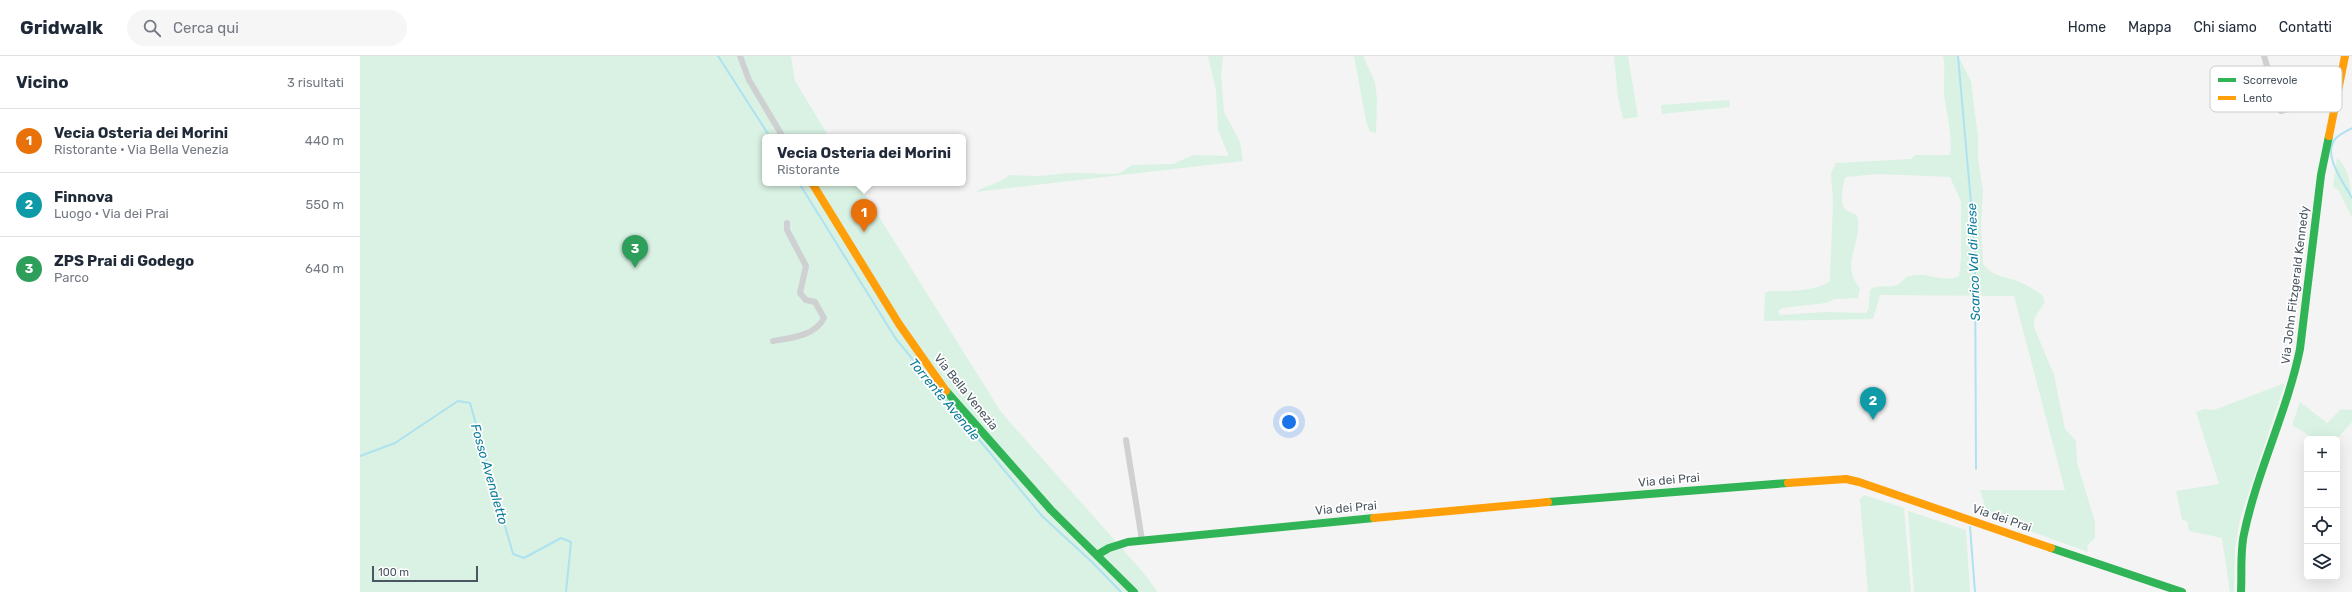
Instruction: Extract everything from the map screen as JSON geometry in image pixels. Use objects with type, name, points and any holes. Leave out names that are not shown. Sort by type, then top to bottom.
[{"type":"street","points":[[740,56],[749,80],[781,134]]},
{"type":"street","points":[[2264,56],[2267,66]]},
{"type":"street","name":"Via John Fitzgerald Kennedy","points":[[2342,71],[2345,56]]},
{"type":"street","name":"Via John Fitzgerald Kennedy","points":[[2241,592],[2243,536],[2252,498],[2267,460],[2291,388],[2300,350],[2321,175],[2334,112]]},
{"type":"street","name":"Via Bella Venezia","points":[[814,186],[895,318],[940,384],[1051,510],[1134,592]]},
{"type":"street","points":[[773,341],[797,337],[807,333],[821,324],[824,318],[815,302],[806,300],[800,293],[806,266],[787,230],[787,223]]},
{"type":"street","points":[[1126,440],[1142,540]]},
{"type":"street","name":"Via dei Prai","points":[[1097,555],[1109,548],[1142,540],[1528,504],[1846,479],[1859,482],[2182,592]]},
{"type":"green space","points":[[360,56],[791,56],[795,81],[827,134],[762,134],[762,186],[860,186],[1001,412],[1142,571],[1158,592],[360,592]]},
{"type":"green space","points":[[1208,56],[1223,56],[1221,74],[1224,112],[1240,142],[1243,161],[976,192],[1001,181],[1010,175],[1038,176],[1071,173],[1118,174],[1132,165],[1173,164],[1193,155],[1229,156],[1218,130],[1216,90]]},
{"type":"green space","points":[[1354,56],[1363,56],[1375,82],[1377,100],[1376,133],[1370,132],[1366,121]]},
{"type":"green space","points":[[1614,56],[1628,56],[1638,117],[1623,119],[1618,97]]},
{"type":"green space","points":[[1943,56],[1958,56],[1971,81],[1978,136],[1978,160],[1983,190],[1981,225],[1983,264],[1999,276],[2017,281],[2033,289],[2042,295],[2045,302],[2035,317],[2034,327],[2054,375],[2065,429],[2076,441],[2077,463],[2095,522],[2095,538],[2087,546],[2088,552],[1988,516],[1980,490],[2065,490],[2014,296],[1880,295],[1873,319],[1764,321],[1765,293],[1770,291],[1809,289],[1824,285],[1830,281],[1833,200],[1831,173],[1836,163],[1911,159],[1915,155],[1950,155],[1950,132],[1944,93]],"holes":[[[1879,174],[1950,177],[1961,202],[1961,259],[1959,276],[1947,279],[1916,275],[1908,277],[1897,285],[1873,288],[1870,290],[1869,308],[1866,313],[1825,312],[1780,315],[1778,311],[1782,308],[1826,303],[1835,299],[1858,298],[1860,288],[1854,280],[1851,263],[1857,238],[1858,217],[1847,211],[1843,206],[1842,193],[1843,184],[1846,177]]]},
{"type":"green space","points":[[1729,100],[1730,107],[1662,114],[1661,105]]},
{"type":"green space","points":[[2337,158],[2346,169],[2350,185],[2352,218],[2339,191],[2333,186]]},
{"type":"green space","points":[[2285,383],[2240,519],[2235,549],[2234,592],[2230,592],[2222,538],[2189,531],[2187,521],[2182,520],[2176,491],[2219,484],[2196,412],[2204,409],[2214,410]]},
{"type":"green space","points":[[2300,402],[2327,423],[2341,409],[2352,410],[2352,422],[2340,436],[2310,436],[2292,425]]},
{"type":"green space","points":[[1864,495],[1904,508],[1911,592],[1868,592],[1860,499]]},
{"type":"green space","points":[[1908,511],[1966,530],[1970,592],[1914,592]]},
{"type":"waterway","name":"Torrente Avenale","points":[[718,56],[768,134]]},
{"type":"waterway","name":"Scarico Val di Riese","points":[[1958,56],[1975,248],[1976,469]]},
{"type":"waterway","points":[[2352,128],[2336,138],[2332,145],[2331,152],[2332,160],[2339,177],[2352,198]]},
{"type":"waterway","name":"Torrente Avenale","points":[[801,186],[896,339],[1042,516],[1092,562],[1121,592]]},
{"type":"waterway","name":"Fosso Avenaletto","points":[[360,456],[395,443],[458,401],[470,403],[513,554],[524,558],[561,538],[571,542],[566,592]]},
{"type":"waterway","name":"Scarico Val di Riese","points":[[1970,527],[1975,592]]},
{"type":"traffic: fast","points":[[2241,592],[2242,548],[2244,534],[2256,487],[2288,396],[2300,349],[2321,175],[2329,136]]},
{"type":"traffic: fast","points":[[946,391],[1051,510],[1134,592]]},
{"type":"traffic: fast","points":[[1548,502],[1788,483]]},
{"type":"traffic: fast","points":[[1097,555],[1109,548],[1128,542],[1374,518]]},
{"type":"traffic: fast","points":[[2051,548],[2182,592]]},
{"type":"traffic: slow","points":[[2342,71],[2345,56]]},
{"type":"traffic: slow","points":[[2329,136],[2334,112]]},
{"type":"traffic: slow","points":[[814,186],[899,324],[946,391]]},
{"type":"traffic: slow","points":[[1788,483],[1846,479],[1859,482],[2051,548]]},
{"type":"traffic: slow","points":[[1374,518],[1548,502]]},
{"type":"place","name":"Vecia Osteria dei Morini","points":[[864,232]]},
{"type":"place","name":"ZPS Prai di Godego","points":[[635,268]]},
{"type":"place","name":"Finnova","points":[[1873,420]]}]
